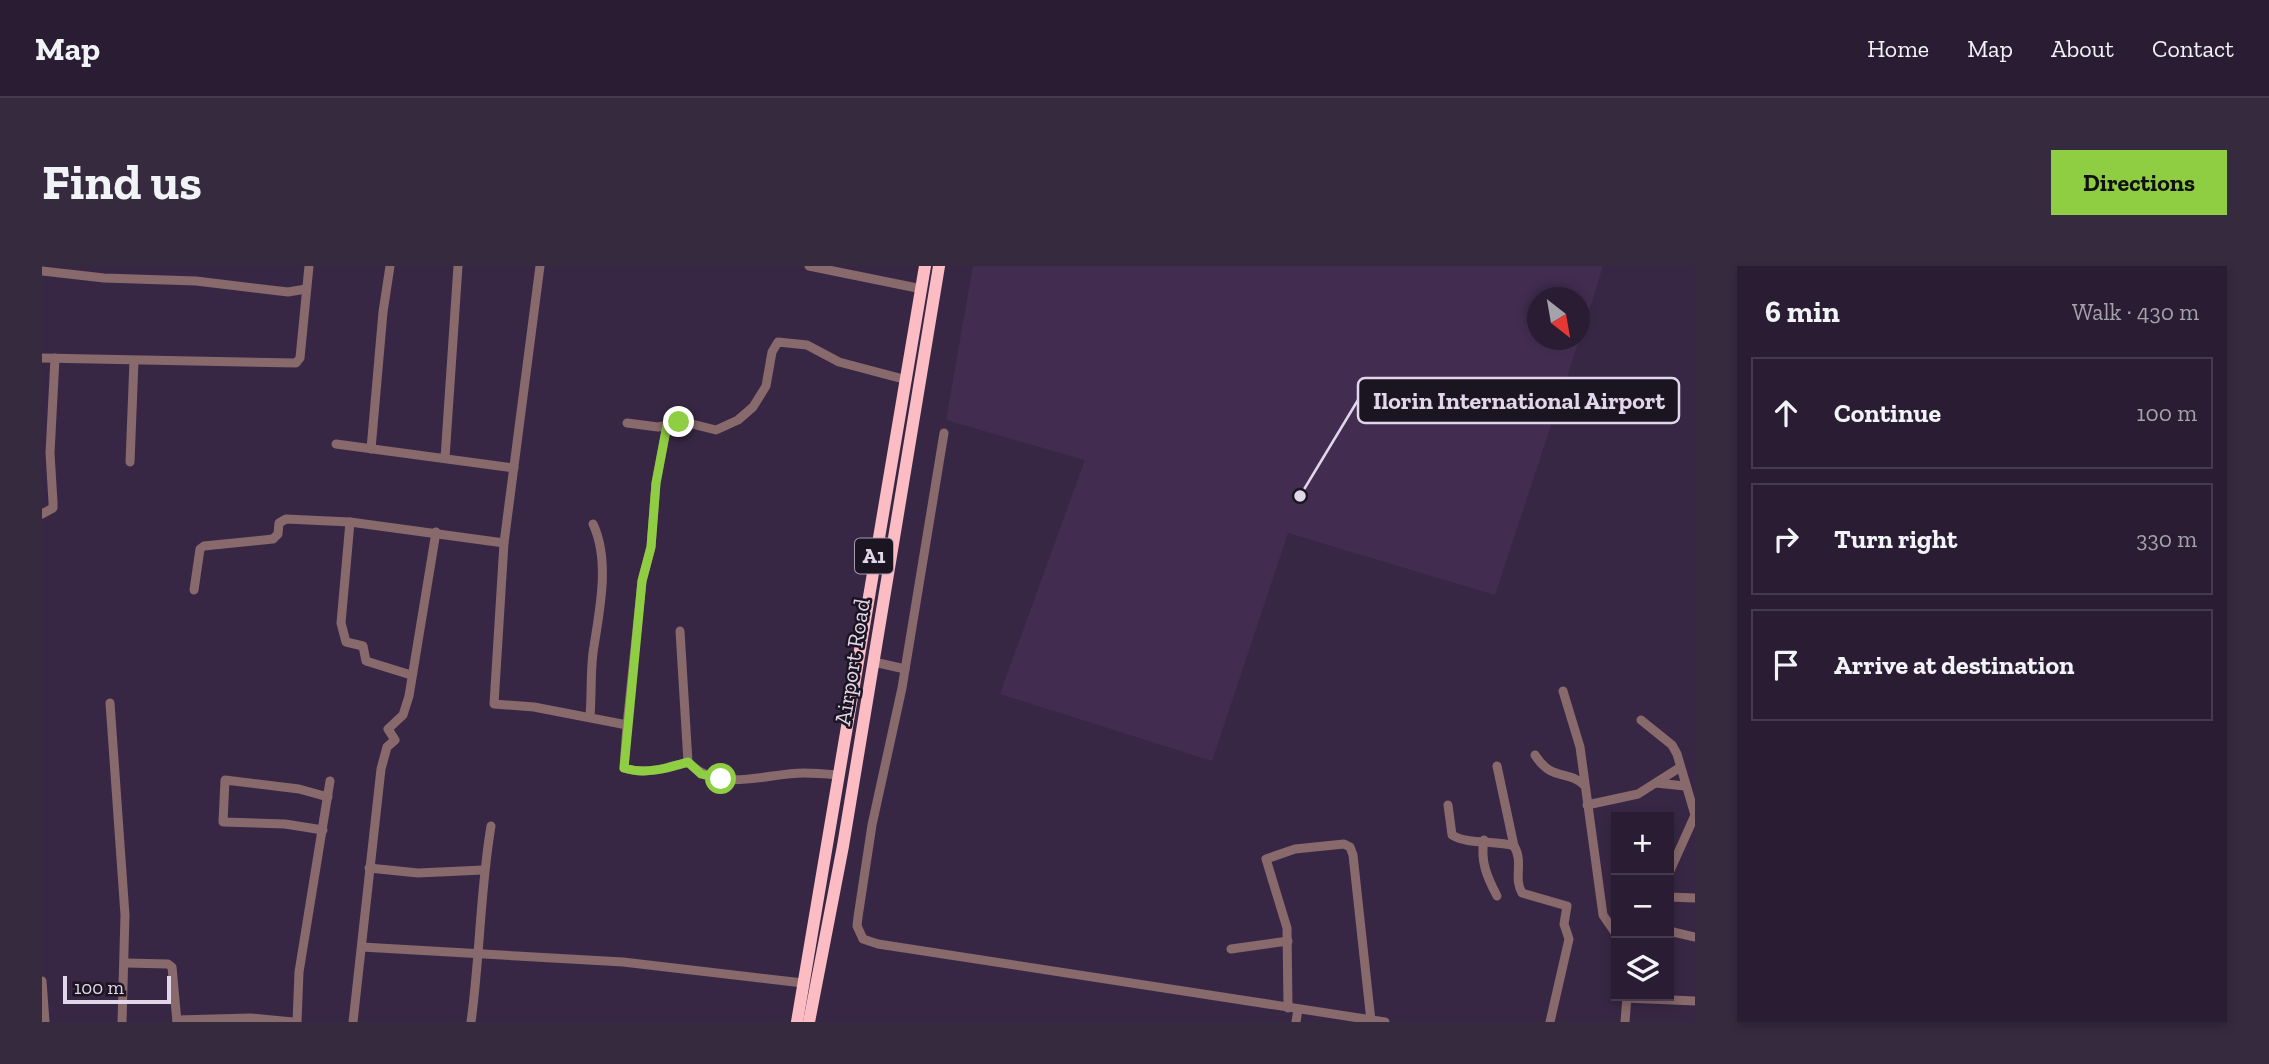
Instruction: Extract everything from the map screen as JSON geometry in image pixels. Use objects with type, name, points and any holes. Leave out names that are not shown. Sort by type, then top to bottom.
[{"type":"highway","name":"Airport Road","points":[[797,1022],[874,551],[907,380],[925,266]]},
{"type":"highway","name":"Airport Road","points":[[809,1022],[843,846],[939,266]]},
{"type":"street","points":[[42,358],[296,363],[300,358],[309,266]]},
{"type":"street","points":[[370,449],[390,266]]},
{"type":"street","points":[[445,458],[458,266]]},
{"type":"street","points":[[540,266],[505,543],[494,704],[590,716],[593,720],[627,725]]},
{"type":"street","points":[[809,266],[922,289]]},
{"type":"street","points":[[42,271],[104,278],[196,281],[288,292],[306,289]]},
{"type":"street","points":[[627,423],[658,427],[684,422],[716,429],[738,420],[752,407],[766,386],[778,342],[807,345],[839,362],[907,380]]},
{"type":"street","points":[[42,514],[53,508],[50,453],[55,358]]},
{"type":"street","points":[[130,462],[134,361]]},
{"type":"street","points":[[667,425],[656,483],[651,547],[642,581],[624,768],[634,771],[655,770],[688,762]]},
{"type":"street","points":[[944,433],[892,746],[873,825],[858,917],[857,926],[863,939],[878,944],[1010,965],[1385,1022]]},
{"type":"street","points":[[336,444],[514,468]]},
{"type":"street","points":[[194,590],[200,549],[204,546],[273,540],[278,534],[279,523],[286,519],[350,522],[505,543]]},
{"type":"street","points":[[350,522],[341,623],[346,642],[363,646],[366,662],[411,675]]},
{"type":"street","points":[[590,716],[594,647],[603,572],[598,534],[593,524]]},
{"type":"street","points":[[353,1022],[381,769],[387,747],[395,740],[388,729],[403,715],[436,532]]},
{"type":"street","points":[[680,631],[688,762],[701,774],[721,779],[804,773],[838,775]]},
{"type":"street","points":[[874,662],[905,669]]},
{"type":"street","points":[[1563,691],[1580,747],[1603,915],[1611,927]]},
{"type":"street","points":[[110,702],[125,915],[126,963],[122,1022]]},
{"type":"street","points":[[1641,720],[1672,746],[1695,815],[1674,862]]},
{"type":"street","points":[[1535,755],[1549,771],[1561,777],[1577,778],[1584,785]]},
{"type":"street","points":[[1497,766],[1514,846],[1520,859],[1517,880],[1522,893],[1567,906],[1564,924],[1569,939],[1550,1022]]},
{"type":"street","points":[[1587,805],[1633,796],[1679,768]]},
{"type":"street","points":[[323,830],[285,824],[223,822],[225,780],[299,789],[328,797]]},
{"type":"street","points":[[126,963],[168,964],[172,967],[177,1021],[250,1018],[295,1022],[299,972],[330,781]]},
{"type":"street","points":[[1656,783],[1685,786]]},
{"type":"street","points":[[1448,805],[1452,835],[1459,839],[1484,840],[1514,846]]},
{"type":"street","points":[[471,1022],[480,955],[483,870],[491,826]]},
{"type":"street","points":[[1484,840],[1482,853],[1485,872],[1497,896]]},
{"type":"street","points":[[1296,1022],[1288,941],[1266,859],[1310,846],[1344,844],[1350,847],[1371,1021]]},
{"type":"street","points":[[369,867],[418,873],[483,870]]},
{"type":"street","points":[[1674,897],[1695,898]]},
{"type":"street","points":[[1674,932],[1695,937]]},
{"type":"street","points":[[1231,949],[1288,941]]},
{"type":"street","points":[[362,947],[623,962],[803,983]]},
{"type":"street","points":[[42,981],[44,1019]]},
{"type":"street","points":[[1674,1000],[1695,1001]]},
{"type":"street","points":[[1625,1022],[1626,1001]]},
{"type":"shaded area","points":[[973,266],[1603,266],[1590,307],[1590,287],[1527,287],[1527,350],[1576,350],[1495,595],[1288,533],[1212,761],[1000,694],[1085,460],[946,420]]},
{"type":"place","name":"Ilorin International Airport","points":[[1300,496]]},
{"type":"route","points":[[679,422],[667,425],[656,483],[651,547],[642,581],[624,768],[634,771],[655,770],[688,762],[701,774],[721,779]]}]
